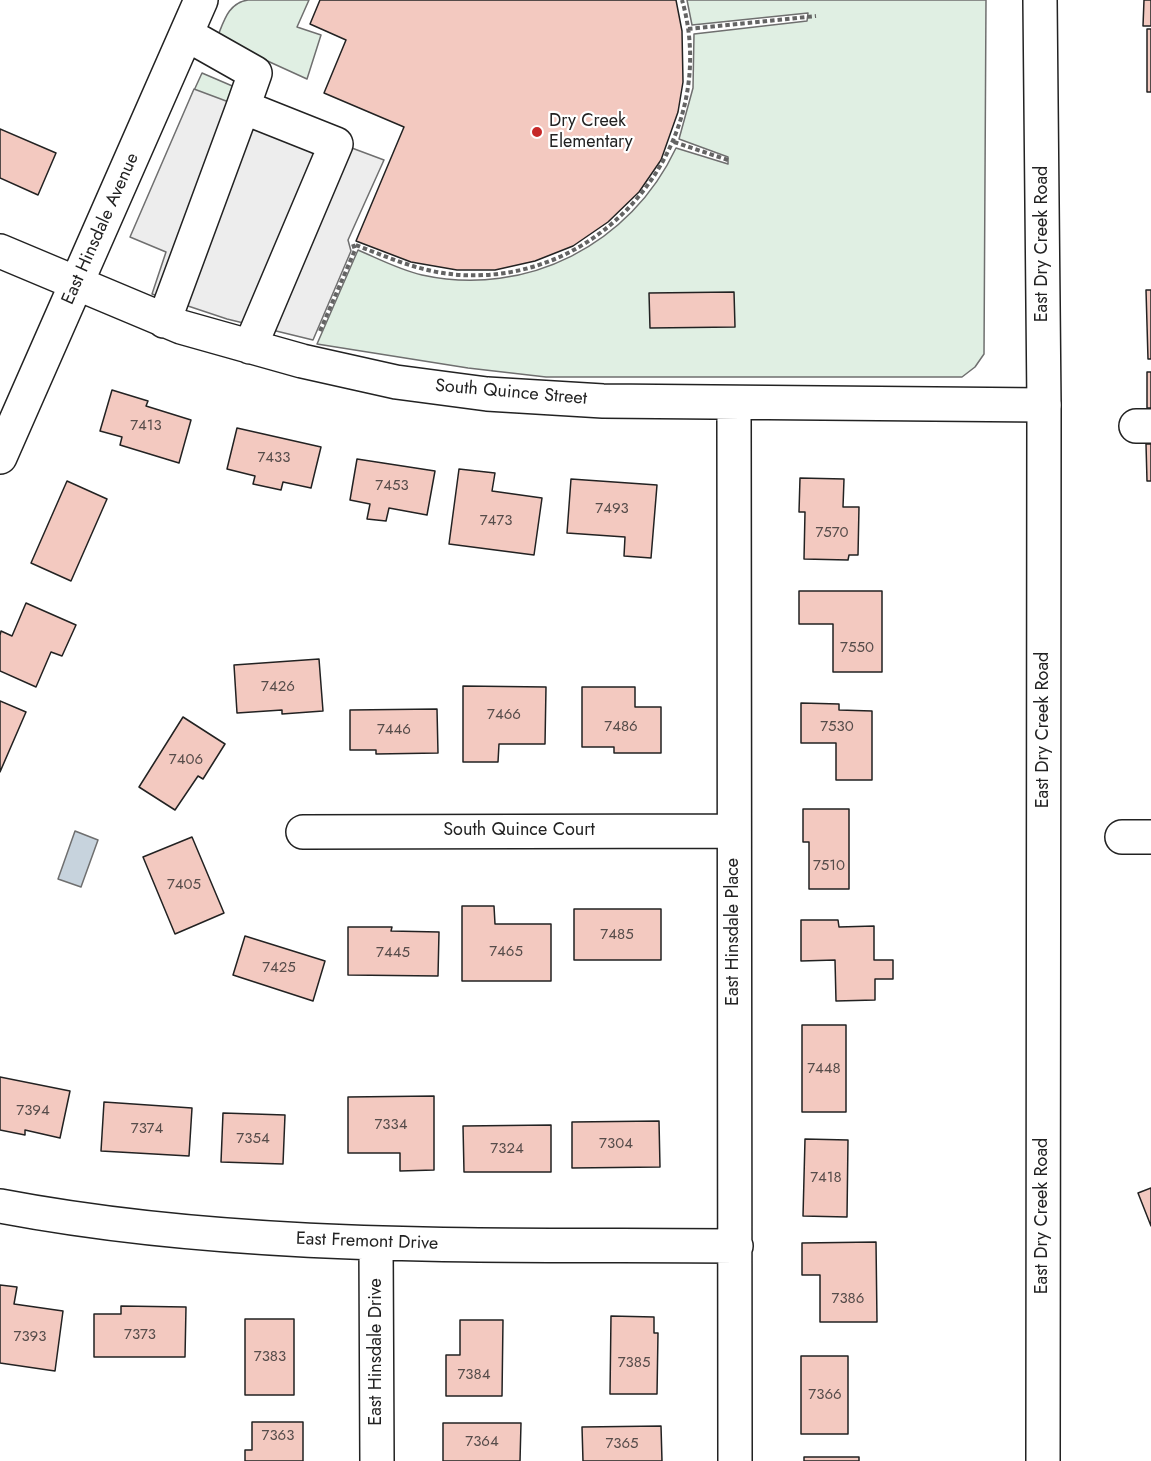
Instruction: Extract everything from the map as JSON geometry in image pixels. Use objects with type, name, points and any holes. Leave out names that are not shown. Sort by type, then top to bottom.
[{"type":"street","name":"East Hinsdale Avenue","points":[[0,457],[201,0]]},
{"type":"street","name":"East Dry Creek Road","points":[[1040,0],[1044,405],[1043,1461]]},
{"type":"street","points":[[164,321],[255,73],[186,34]]},
{"type":"street","points":[[243,107],[336,144],[249,347]]},
{"type":"street","name":"South Quince Street","points":[[0,251],[164,321],[249,347],[396,382],[487,394],[603,402],[1044,405]]},
{"type":"street","name":"East Hinsdale Place","points":[[734,404],[735,1461]]},
{"type":"street","name":"South Quince Court","points":[[303,832],[734,831]]},
{"type":"street","name":"East Fremont Drive","points":[[0,1206],[58,1217],[214,1236],[376,1244],[736,1246]]},
{"type":"street","name":"East Hinsdale Drive","points":[[376,1244],[377,1461]]},
{"type":"path","points":[[318,335],[354,250],[354,244],[394,261],[433,273],[494,274],[540,265],[592,241],[620,218],[654,179],[674,142],[685,105],[689,75],[688,29],[682,0]]},
{"type":"path","points":[[688,29],[816,16]]},
{"type":"path","points":[[674,142],[728,160]]},
{"type":"green space","points":[[248,0],[309,0],[297,27],[321,35],[307,79],[217,38],[231,9]]},
{"type":"green space","points":[[687,0],[986,0],[984,354],[975,367],[962,377],[546,377],[468,368],[317,344],[358,250],[414,273],[461,280],[500,278],[537,270],[571,256],[604,236],[632,212],[656,182],[676,148],[728,164],[728,157],[679,139],[693,88],[694,34],[807,21],[808,13],[692,25]]},
{"type":"green space","points":[[202,73],[237,88],[232,111],[191,97]]},
{"type":"shaded area","points":[[194,89],[384,160],[348,240],[351,251],[313,340],[227,319],[152,294],[166,252],[130,237]]},
{"type":"shaded area","points":[[75,831],[98,840],[81,887],[58,879]]},
{"type":"building","name":"Dry Creek Elementary","points":[[320,0],[676,0],[682,31],[683,82],[678,112],[661,160],[639,192],[608,222],[573,246],[535,261],[495,270],[457,270],[411,262],[356,241],[404,127],[324,93],[346,40],[310,24]]},
{"type":"building","points":[[1144,0],[1151,0],[1151,26],[1143,26]]},
{"type":"building","points":[[1147,29],[1151,29],[1151,92],[1147,92]]},
{"type":"building","points":[[0,129],[56,153],[38,195],[0,178]]},
{"type":"building","points":[[1146,290],[1151,290],[1151,359],[1148,359]]},
{"type":"building","points":[[734,292],[735,327],[650,328],[649,293]]},
{"type":"building","points":[[1147,372],[1151,372],[1151,408],[1147,408]]},
{"type":"building","points":[[112,390],[148,401],[146,406],[191,420],[179,463],[120,445],[122,437],[100,431]]},
{"type":"building","points":[[237,428],[321,447],[311,488],[283,482],[281,490],[253,484],[255,476],[227,469]]},
{"type":"building","points":[[1146,444],[1151,444],[1151,481],[1147,481]]},
{"type":"building","points":[[357,459],[435,471],[427,515],[389,508],[386,521],[367,519],[370,504],[350,500]]},
{"type":"building","points":[[459,469],[495,473],[492,491],[542,498],[534,555],[449,544]]},
{"type":"building","points":[[800,478],[844,479],[843,507],[859,507],[858,555],[849,555],[848,560],[804,559],[805,512],[799,512]]},
{"type":"building","points":[[571,479],[657,485],[651,558],[624,556],[625,537],[567,533]]},
{"type":"building","points":[[67,481],[107,499],[71,581],[31,563]]},
{"type":"building","points":[[799,591],[882,591],[882,672],[833,672],[833,624],[799,624]]},
{"type":"building","points":[[26,603],[76,625],[62,656],[51,652],[36,687],[0,671],[1,631],[12,636]]},
{"type":"building","points":[[319,659],[323,711],[282,714],[282,710],[237,713],[234,665]]},
{"type":"building","points":[[463,686],[546,687],[545,744],[499,744],[498,762],[463,762]]},
{"type":"building","points":[[582,687],[635,687],[635,707],[661,707],[661,753],[614,753],[614,747],[582,747]]},
{"type":"building","points":[[0,701],[26,712],[0,772]]},
{"type":"building","points":[[801,703],[839,704],[839,710],[872,711],[872,780],[836,780],[836,743],[801,743]]},
{"type":"building","points":[[437,709],[438,753],[376,754],[376,750],[350,750],[350,710]]},
{"type":"building","points":[[183,717],[225,744],[203,779],[198,776],[175,810],[139,787]]},
{"type":"building","points":[[803,809],[849,809],[849,889],[809,889],[809,842],[803,842]]},
{"type":"building","points":[[192,837],[224,913],[175,934],[143,857]]},
{"type":"building","points":[[462,906],[494,906],[495,924],[551,924],[551,981],[462,981]]},
{"type":"building","points":[[574,909],[661,909],[661,960],[574,960]]},
{"type":"building","points":[[801,920],[838,920],[839,927],[874,926],[874,960],[893,960],[893,979],[875,979],[875,1000],[836,1001],[835,960],[801,961]]},
{"type":"building","points":[[348,927],[392,927],[391,931],[439,932],[438,976],[348,975]]},
{"type":"building","points":[[245,936],[325,961],[313,1001],[233,975]]},
{"type":"building","points":[[802,1025],[846,1025],[846,1112],[802,1112]]},
{"type":"building","points":[[0,1077],[70,1091],[60,1138],[25,1130],[25,1135],[0,1130]]},
{"type":"building","points":[[434,1096],[434,1170],[400,1171],[400,1153],[348,1153],[348,1097]]},
{"type":"building","points":[[104,1102],[192,1108],[189,1156],[101,1151]]},
{"type":"building","points":[[223,1113],[285,1115],[283,1164],[221,1162]]},
{"type":"building","points":[[659,1121],[660,1167],[572,1168],[572,1122]]},
{"type":"building","points":[[551,1125],[551,1172],[464,1172],[463,1126]]},
{"type":"building","points":[[805,1139],[848,1140],[847,1217],[803,1216]]},
{"type":"building","points":[[1151,1188],[1151,1226],[1138,1193]]},
{"type":"building","points":[[876,1242],[877,1322],[820,1322],[820,1275],[802,1275],[802,1243]]},
{"type":"building","points":[[0,1285],[17,1287],[14,1304],[63,1311],[55,1371],[0,1363]]},
{"type":"building","points":[[121,1306],[186,1307],[185,1357],[94,1357],[94,1314],[121,1314]]},
{"type":"building","points":[[611,1316],[654,1317],[654,1333],[658,1333],[657,1394],[610,1394]]},
{"type":"building","points":[[245,1319],[294,1319],[294,1395],[245,1395]]},
{"type":"building","points":[[460,1320],[503,1320],[502,1396],[446,1396],[446,1355],[460,1355]]},
{"type":"building","points":[[801,1356],[848,1356],[848,1434],[801,1434]]},
{"type":"building","points":[[252,1422],[303,1422],[303,1461],[245,1461],[245,1450],[252,1450]]},
{"type":"building","points":[[443,1423],[521,1423],[520,1461],[443,1461]]},
{"type":"building","points":[[661,1426],[662,1461],[583,1461],[582,1427]]},
{"type":"building","points":[[804,1457],[859,1457],[859,1461],[804,1461]]},
{"type":"place","name":"Dry Creek Elementary","points":[[537,132]]}]
